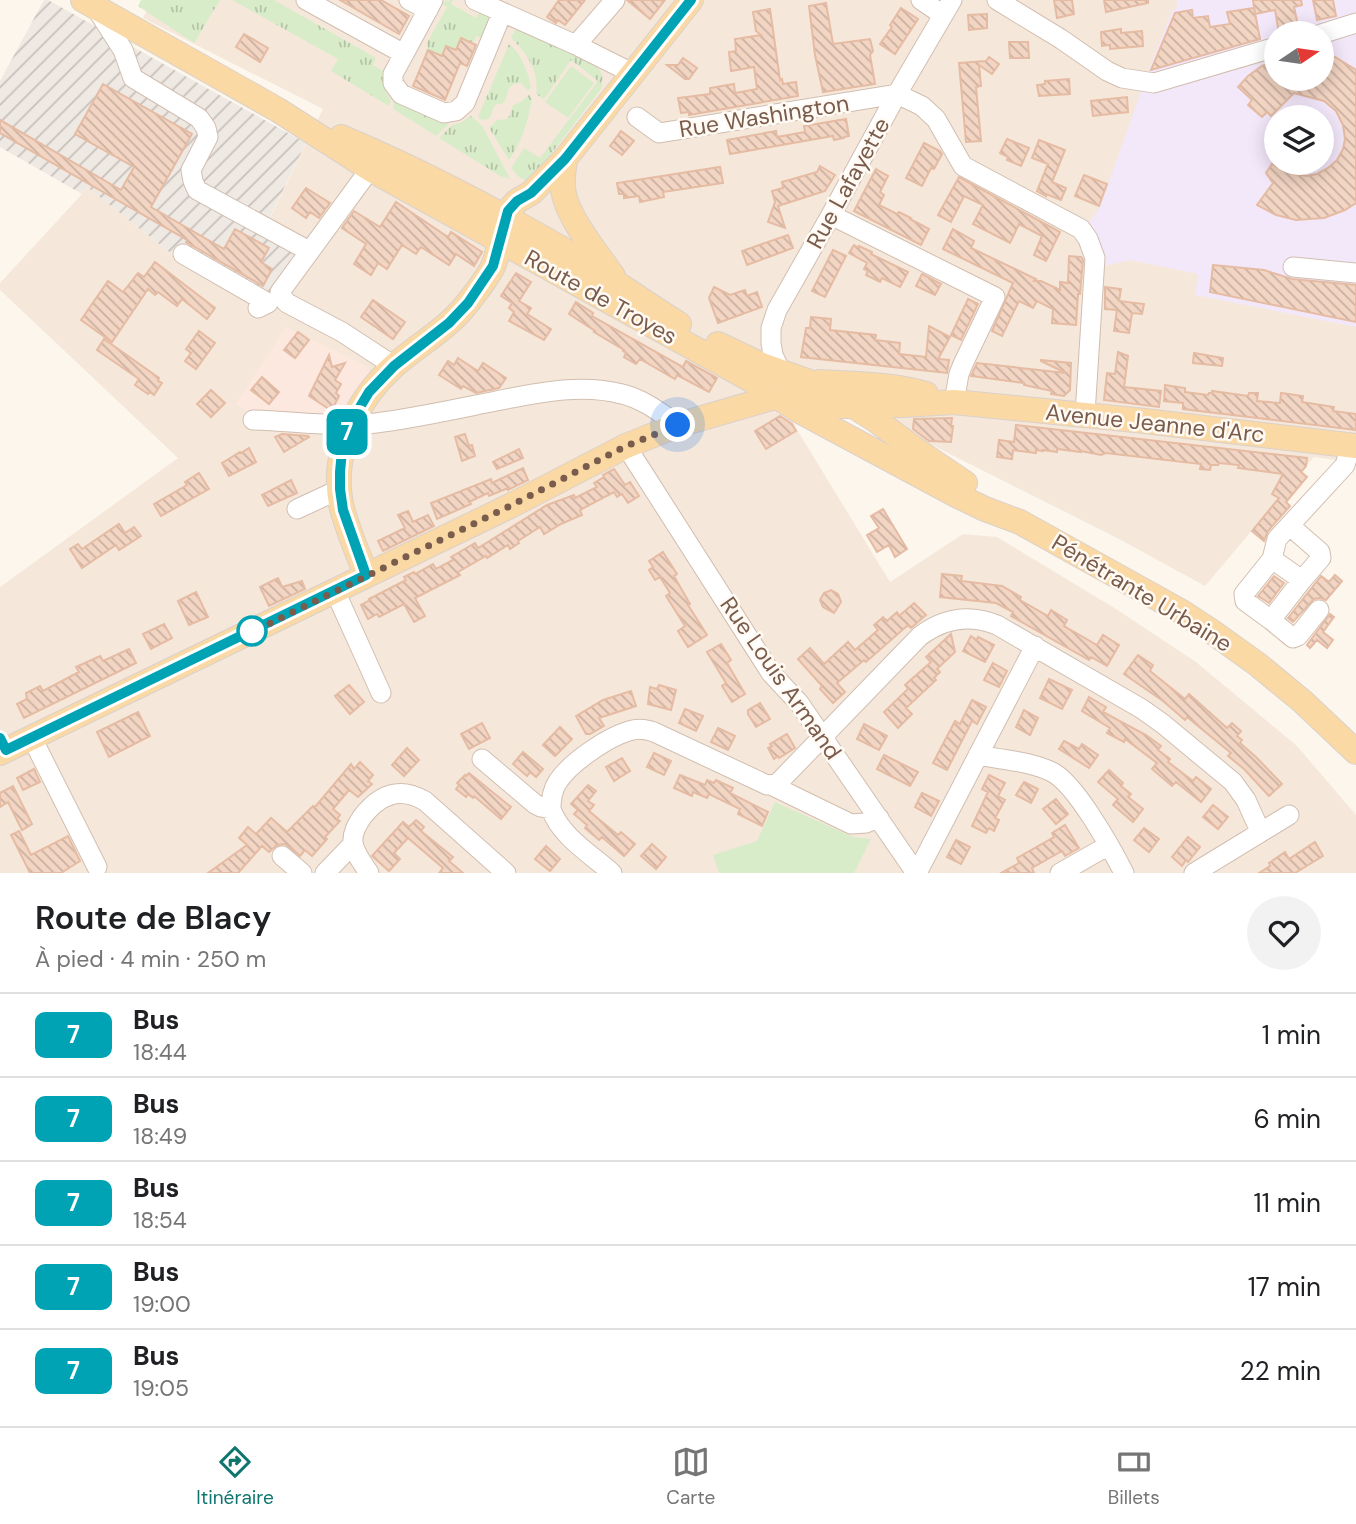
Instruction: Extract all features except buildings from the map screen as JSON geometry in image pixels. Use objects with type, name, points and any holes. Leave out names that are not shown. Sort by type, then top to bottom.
[{"type":"main road","points":[[366,575],[343,510],[340,472],[342,451],[350,426],[369,392],[394,366],[459,314],[493,266],[508,211],[517,201],[531,193],[565,159],[691,0]]},
{"type":"main road","name":"Route de Troyes","points":[[89,3],[278,110],[370,169],[502,229]]},
{"type":"main road","name":"Route de Troyes","points":[[278,110],[379,153],[502,229],[532,259],[781,397]]},
{"type":"main road","points":[[493,266],[553,257],[563,250],[570,237],[570,210],[563,189],[565,159]]},
{"type":"main road","points":[[531,193],[550,193],[559,197],[617,283]]},
{"type":"main road","points":[[502,229],[563,250],[712,342],[781,372],[855,395],[894,433],[1020,522]]},
{"type":"main road","name":"Avenue Jeanne d'Arc","points":[[855,395],[916,391],[954,401],[1353,445]]},
{"type":"main road","points":[[2,747],[32,737],[335,591],[626,446],[678,425],[752,403],[781,397],[818,405],[855,395]]},
{"type":"main road","name":"Avenue Jeanne d'Arc","points":[[855,395],[903,405],[954,401]]},
{"type":"main road","points":[[781,397],[808,416],[956,495],[1020,522]]},
{"type":"main road","points":[[894,433],[903,405]]},
{"type":"main road","name":"Pénétrante Urbaine","points":[[1020,522],[1182,612],[1211,631],[1302,701],[1356,752]]},
{"type":"street","points":[[306,0],[404,54]]},
{"type":"street","points":[[409,0],[430,5],[393,74],[393,83],[401,94],[444,113],[456,111],[465,103],[502,13]]},
{"type":"street","points":[[475,0],[576,44],[634,74]]},
{"type":"street","points":[[576,44],[615,0]]},
{"type":"street","points":[[921,0],[948,8]]},
{"type":"street","points":[[1000,0],[1107,71],[1122,78],[1154,83],[1264,51]]},
{"type":"street","points":[[89,3],[123,50],[133,78],[199,118],[206,128],[208,137],[191,170],[197,190],[309,251]]},
{"type":"street","name":"Rue Lafayette","points":[[781,372],[771,344],[771,328],[777,310],[948,8]]},
{"type":"street","points":[[1334,30],[1356,23]]},
{"type":"street","points":[[897,94],[922,106],[936,119],[963,166],[1082,229],[1088,239],[1095,258],[1085,415]]},
{"type":"street","name":"Rue Washington","points":[[637,117],[659,133],[897,94]]},
{"type":"street","points":[[269,302],[280,292],[370,169]]},
{"type":"street","points":[[831,215],[995,297],[963,364],[954,401]]},
{"type":"street","points":[[183,254],[269,302],[286,303],[342,332],[394,366]]},
{"type":"street","points":[[1293,267],[1356,273]]},
{"type":"street","points":[[253,420],[350,426],[407,419],[568,389],[624,394],[655,409],[678,425]]},
{"type":"street","points":[[1319,610],[1298,636],[1293,638],[1245,601],[1244,594],[1272,559],[1277,539],[1345,465],[1353,445]]},
{"type":"street","name":"Rue Louis Armand","points":[[626,446],[771,673],[794,696],[917,873]]},
{"type":"street","points":[[297,509],[340,489]]},
{"type":"street","points":[[1271,620],[1321,558],[1320,552],[1290,526]]},
{"type":"street","points":[[1272,559],[1302,580]]},
{"type":"street","points":[[335,591],[381,693]]},
{"type":"street","points":[[771,785],[782,780],[920,636],[939,623],[960,619],[988,621],[1142,709],[1173,732],[1233,782],[1246,800],[1260,831]]},
{"type":"street","points":[[917,873],[1035,646]]},
{"type":"street","points":[[612,873],[563,831],[554,819],[551,801],[556,783],[573,764],[619,735],[639,729],[654,732],[851,824],[857,825],[879,818]]},
{"type":"street","points":[[32,737],[97,867]]},
{"type":"street","points":[[978,755],[1037,766],[1059,776],[1076,794],[1124,873]]},
{"type":"street","points":[[482,759],[535,804],[551,809]]},
{"type":"street","points":[[369,873],[353,844],[356,825],[376,802],[394,793],[416,796],[425,801],[506,873]]},
{"type":"street","points":[[1194,873],[1289,815]]},
{"type":"street","points":[[326,873],[353,844]]},
{"type":"street","points":[[1060,873],[1109,845]]},
{"type":"street","points":[[282,856],[302,873]]},
{"type":"shaded area","points":[[44,0],[306,143],[269,219],[291,246],[294,262],[272,292],[252,300],[177,258],[87,187],[82,194],[0,147],[0,81]]},
{"type":"shaded area","points":[[152,0],[1356,0],[1356,463],[1314,457],[1205,586],[1119,539],[934,446],[798,387],[785,410],[890,582],[963,534],[997,537],[1116,609],[1196,662],[1297,746],[1356,815],[1356,873],[0,873],[0,587],[178,458],[0,290],[0,283],[87,187],[177,258],[269,220],[323,109],[143,18]]},
{"type":"shaded area","points":[[1177,0],[1356,0],[1356,327],[1195,295],[1198,274],[1130,260],[1100,267],[1087,226],[1100,207],[1172,11],[1178,7]]},
{"type":"shaded area","points":[[286,327],[364,365],[373,374],[345,422],[258,418],[236,404]]},
{"type":"green space","points":[[141,0],[220,0],[194,43],[138,6]]},
{"type":"green space","points":[[232,0],[274,0],[376,58],[373,65],[384,72],[384,87],[391,100],[389,106],[331,71],[338,59]]},
{"type":"green space","points":[[453,0],[451,4],[476,18],[480,11],[491,21],[483,39],[476,36],[473,43],[461,39],[456,50],[446,46],[442,56],[428,50],[427,43],[447,7],[442,4]]},
{"type":"green space","points":[[522,29],[592,64],[602,77],[601,89],[538,171],[526,180],[511,168],[524,148],[540,158],[598,81],[571,60],[544,99],[536,94],[536,78],[531,63],[511,38],[515,30]]},
{"type":"green space","points":[[509,44],[524,64],[531,87],[528,91],[521,83],[512,85],[504,103],[495,105],[489,119],[482,120],[478,117]]},
{"type":"green space","points":[[571,66],[594,83],[568,118],[545,102]]},
{"type":"green space","points":[[529,95],[532,99],[526,123],[518,146],[509,160],[489,128],[497,120],[507,119],[513,105]]},
{"type":"green space","points":[[394,101],[449,124],[436,136],[393,109]]},
{"type":"green space","points":[[471,116],[483,127],[510,179],[500,176],[439,138],[452,125]]},
{"type":"green space","points":[[775,802],[853,837],[871,839],[854,873],[719,873],[713,855],[757,841]]},
{"type":"bus line","name":"7","points":[[0,738],[6,750],[366,575],[343,510],[340,489],[342,451],[347,432],[360,407],[379,380],[449,323],[468,303],[493,266],[508,211],[517,201],[531,193],[565,159],[691,0]]},
{"type":"route","points":[[252,631],[250,633],[626,446],[678,425]]}]
